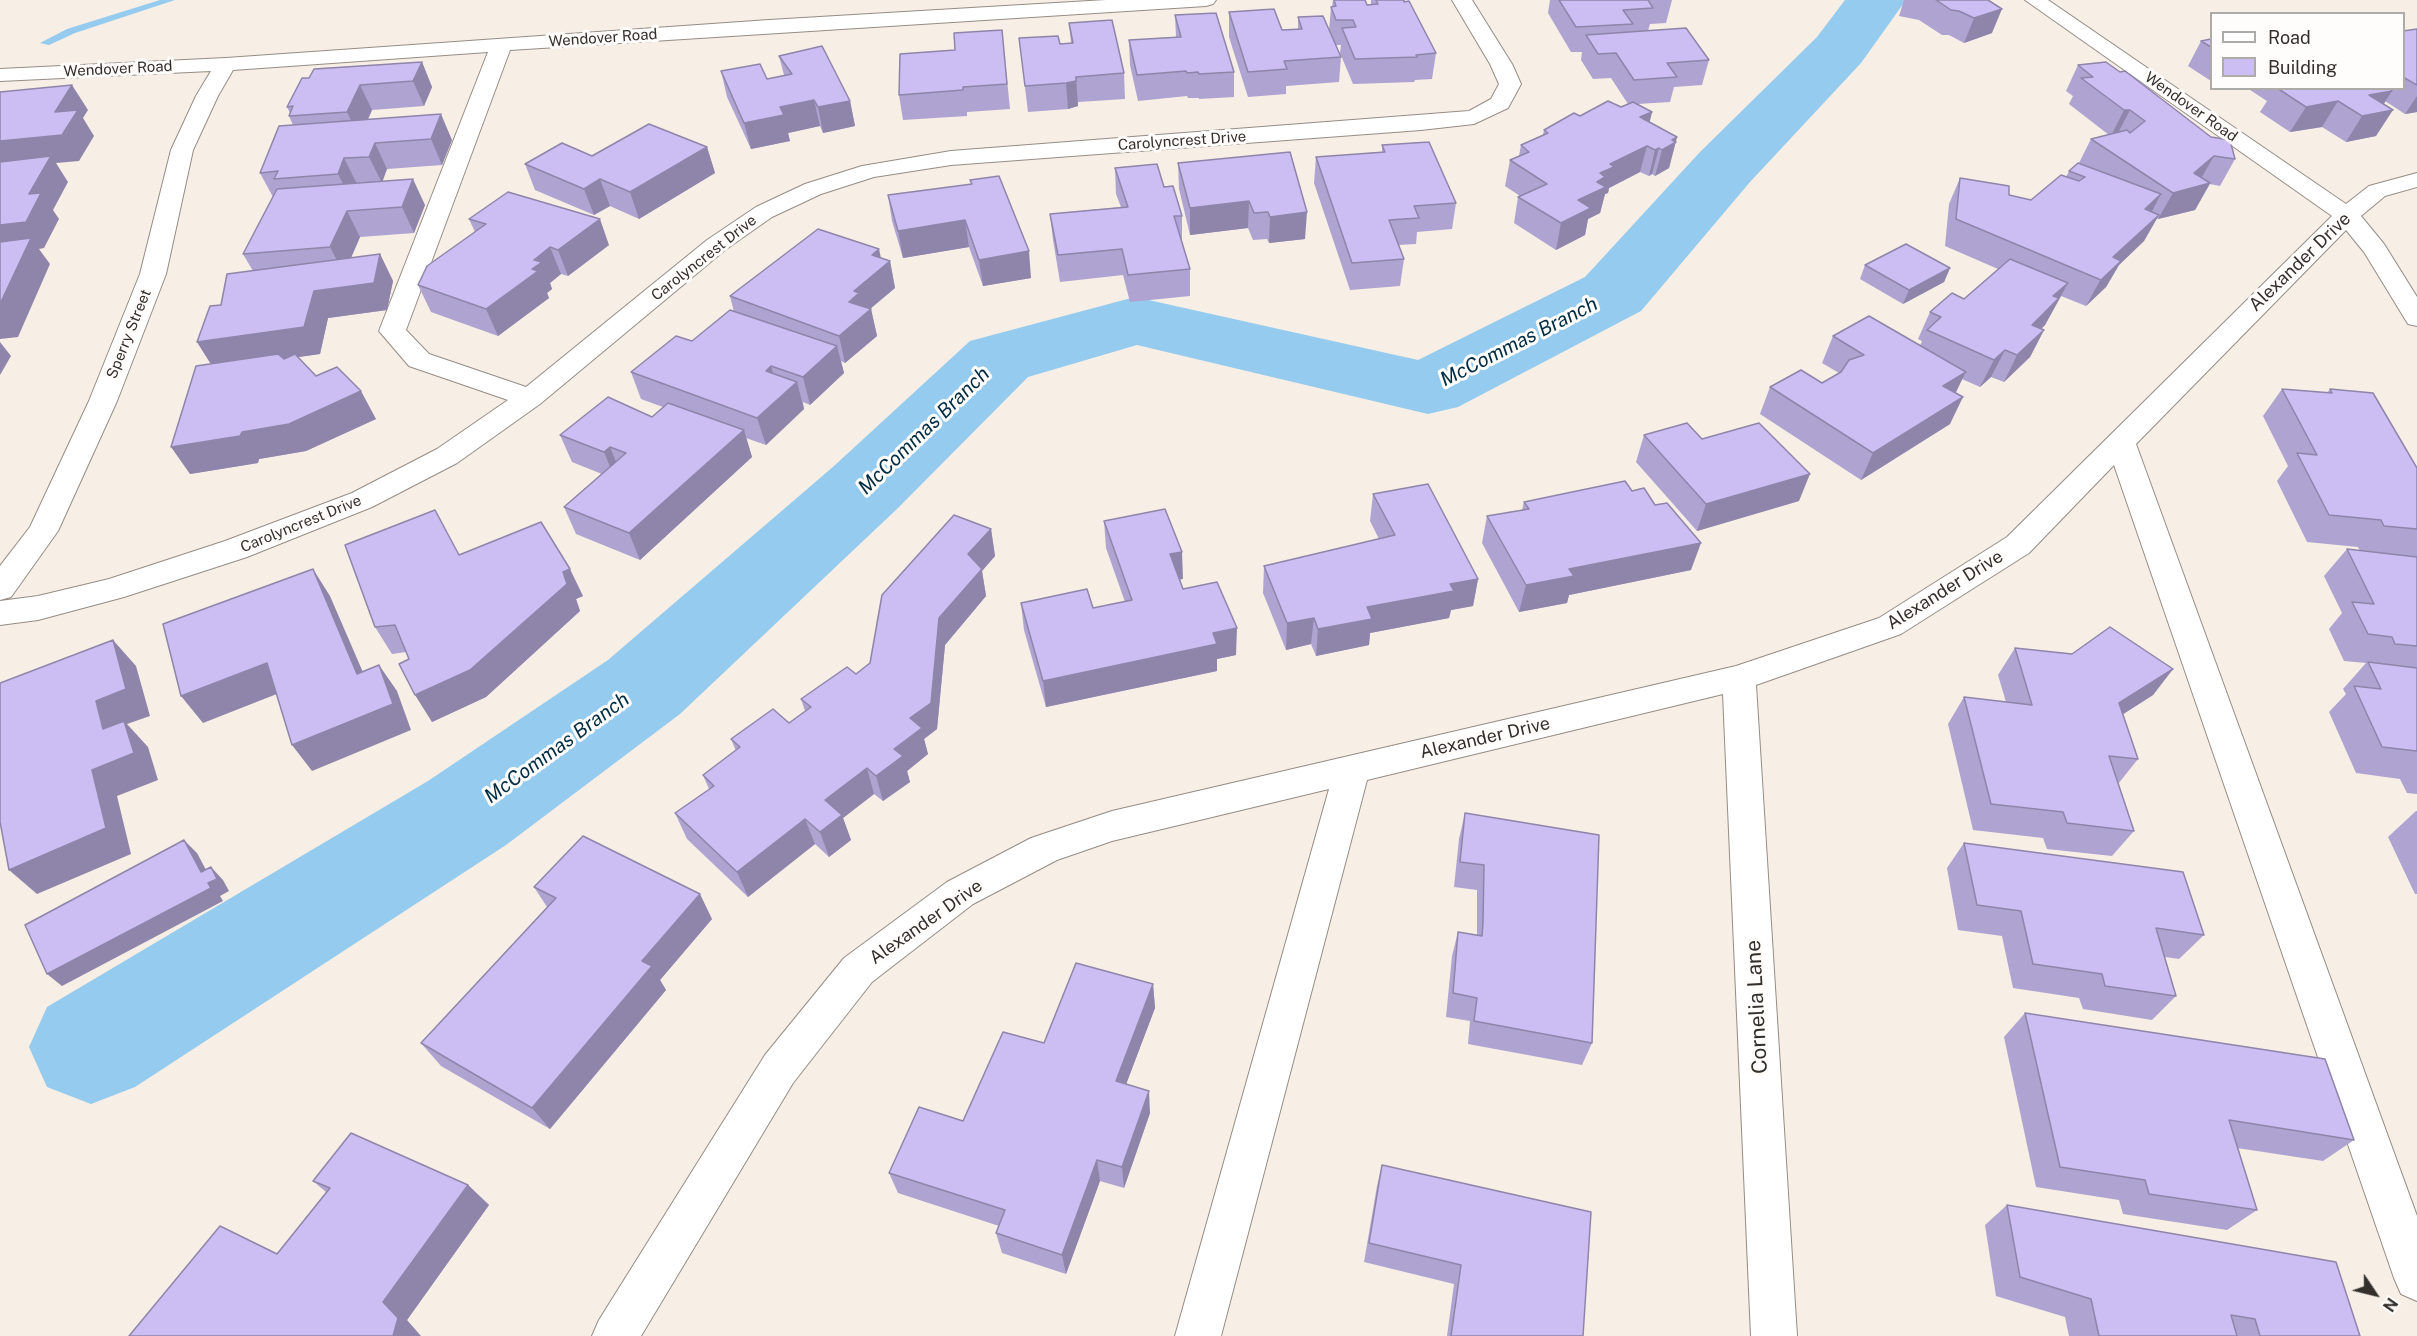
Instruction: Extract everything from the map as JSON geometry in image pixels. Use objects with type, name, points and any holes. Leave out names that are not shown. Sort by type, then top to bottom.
[{"type":"street","name":"Wendover Road","points":[[0,75],[226,64],[758,27],[1206,0]]},
{"type":"street","name":"Carolyncrest Drive","points":[[0,613],[38,608],[113,589],[236,549],[362,500],[447,456],[530,398],[716,245],[764,212],[813,189],[870,171],[951,158],[1421,123],[1474,117],[1500,103],[1510,84],[1501,64],[1462,0]]},
{"type":"street","name":"Wendover Road","points":[[2035,0],[2347,215],[2375,249],[2417,318]]},
{"type":"street","points":[[501,45],[392,331],[419,360],[530,398]]},
{"type":"street","name":"Sperry Street","points":[[0,589],[44,531],[103,401],[153,274],[182,150],[207,96],[226,64]]},
{"type":"street","name":"Alexander Drive","points":[[615,1336],[779,1069],[858,970],[960,893],[1044,849],[1112,826],[1739,678],[1890,626],[2018,544],[2347,215],[2377,190],[2417,180]]},
{"type":"street","points":[[2120,440],[2417,1278]]},
{"type":"street","name":"Cornelia Lane","points":[[1739,678],[1774,1336]]},
{"type":"street","points":[[1198,1336],[1352,769]]},
{"type":"building","points":[[1334,0],[1365,0],[1367,5],[1378,4],[1376,0],[1409,1],[1436,53],[1416,55],[1417,57],[1355,59],[1342,28],[1356,27],[1353,20],[1336,20],[1331,7],[1336,6]]},
{"type":"building","points":[[1559,0],[1648,0],[1653,8],[1623,10],[1633,24],[1576,27]]},
{"type":"building","points":[[1936,0],[1988,0],[2002,9],[1974,18],[1951,10]]},
{"type":"building","points":[[1274,9],[1282,30],[1302,29],[1298,17],[1323,16],[1341,57],[1284,61],[1287,69],[1248,72],[1229,12]]},
{"type":"building","points":[[1216,13],[1234,72],[1199,74],[1186,71],[1137,75],[1129,40],[1181,37],[1175,15]]},
{"type":"building","points":[[1112,20],[1124,73],[1076,77],[1076,81],[1066,83],[1025,86],[1019,38],[1058,36],[1060,44],[1073,43],[1069,23]]},
{"type":"building","points":[[1686,28],[1709,60],[1667,63],[1677,77],[1634,80],[1616,53],[1598,54],[1586,35]]},
{"type":"building","points":[[2417,29],[2417,85],[2405,78],[2405,31]]},
{"type":"building","points":[[1002,30],[1007,84],[899,95],[900,54],[955,50],[954,33]]},
{"type":"building","points":[[2210,39],[2210,46],[2201,41]]},
{"type":"building","points":[[822,46],[850,101],[818,107],[814,100],[780,107],[784,115],[744,123],[721,71],[760,64],[767,79],[792,74],[779,56]]},
{"type":"building","points":[[422,62],[413,81],[360,85],[347,112],[289,116],[293,106],[287,107],[302,78],[309,78],[314,69]]},
{"type":"building","points":[[2106,62],[2120,72],[2125,71],[2211,137],[2230,140],[2235,159],[2214,156],[2194,173],[2210,183],[2173,193],[2091,139],[2127,130],[2130,133],[2145,121],[2130,110],[2124,110],[2081,78],[2093,77],[2078,65]]},
{"type":"building","points":[[72,85],[55,112],[78,110],[62,135],[0,141],[0,92]]},
{"type":"building","points":[[2280,90],[2392,91],[2369,95],[2393,110],[2362,116],[2338,101],[2306,107]]},
{"type":"building","points":[[1608,101],[1621,107],[1633,102],[1652,112],[1640,117],[1677,137],[1672,140],[1676,142],[1662,150],[1659,148],[1655,150],[1647,146],[1610,164],[1614,167],[1600,173],[1605,177],[1597,182],[1606,187],[1578,200],[1591,208],[1561,223],[1518,197],[1547,184],[1510,160],[1529,152],[1521,145],[1548,133],[1544,130],[1574,113],[1580,116]]},
{"type":"building","points":[[441,114],[431,139],[375,143],[369,157],[344,158],[338,174],[274,179],[278,171],[260,173],[279,126]]},
{"type":"building","points":[[649,124],[707,147],[630,192],[600,179],[584,189],[525,164],[562,143],[592,156]]},
{"type":"building","points":[[1429,142],[1456,203],[1414,206],[1419,218],[1389,220],[1404,259],[1352,263],[1316,157],[1385,152],[1382,145]]},
{"type":"building","points":[[1290,152],[1307,212],[1270,217],[1268,212],[1254,213],[1249,201],[1190,208],[1178,163]]},
{"type":"building","points":[[51,156],[29,194],[41,193],[26,222],[0,225],[0,162]]},
{"type":"building","points":[[2078,163],[2161,194],[2145,209],[2159,215],[2113,257],[2121,261],[2101,280],[1956,219],[1960,178],[2009,186],[2009,195],[2031,200],[2061,175],[2079,181],[2085,177],[2069,171]]},
{"type":"building","points":[[1157,164],[1164,187],[1173,186],[1182,216],[1174,216],[1190,269],[1128,275],[1122,249],[1058,255],[1050,214],[1128,207],[1115,168]]},
{"type":"building","points":[[999,176],[1029,251],[979,260],[965,220],[898,231],[888,195],[972,184],[970,180]]},
{"type":"building","points":[[413,179],[402,207],[347,211],[330,247],[243,254],[277,189]]},
{"type":"building","points":[[508,192],[600,219],[558,250],[550,247],[534,260],[542,262],[532,269],[538,271],[486,309],[418,285],[427,266],[486,224],[469,219]]},
{"type":"building","points":[[818,229],[879,249],[872,255],[890,261],[854,291],[859,293],[849,302],[871,309],[839,336],[730,296]]},
{"type":"building","points":[[31,238],[0,304],[0,242]]},
{"type":"building","points":[[1906,244],[1950,268],[1909,290],[1865,265]]},
{"type":"building","points":[[380,254],[374,283],[314,291],[304,327],[197,342],[210,306],[221,305],[227,274]]},
{"type":"building","points":[[2010,259],[2068,283],[2053,296],[2059,298],[2032,325],[2044,330],[2017,355],[2005,350],[1994,360],[1927,330],[1941,317],[1930,312],[1952,293],[1964,299]]},
{"type":"building","points":[[730,310],[837,346],[803,377],[771,366],[766,371],[797,382],[757,418],[631,372],[676,336],[692,341]]},
{"type":"building","points":[[1869,316],[1966,372],[1943,386],[1963,397],[1873,453],[1770,387],[1801,370],[1822,383],[1841,372],[1849,360],[1864,355],[1833,336]]},
{"type":"building","points":[[278,354],[284,359],[295,354],[316,376],[337,367],[361,391],[289,424],[242,432],[240,436],[171,447],[196,366]]},
{"type":"building","points":[[2282,389],[2332,393],[2330,389],[2373,393],[2417,468],[2417,529],[2384,526],[2381,520],[2329,515],[2297,453],[2317,455]]},
{"type":"building","points":[[608,397],[652,417],[668,403],[744,430],[629,533],[564,507],[626,453],[610,447],[604,452],[560,435]]},
{"type":"building","points":[[1687,423],[1702,439],[1759,423],[1810,474],[1706,504],[1644,435]]},
{"type":"building","points":[[1625,481],[1632,491],[1644,488],[1655,505],[1667,503],[1701,543],[1569,569],[1574,576],[1526,585],[1487,516],[1529,509],[1524,502]]},
{"type":"building","points":[[1428,484],[1478,579],[1450,584],[1454,591],[1367,607],[1372,619],[1318,629],[1314,618],[1287,623],[1264,566],[1395,535],[1373,494]]},
{"type":"building","points":[[1165,509],[1182,552],[1170,554],[1183,589],[1217,582],[1237,628],[1213,633],[1217,644],[1043,681],[1021,603],[1087,589],[1093,608],[1132,600],[1104,521]]},
{"type":"building","points":[[435,510],[459,555],[541,522],[570,569],[563,572],[567,584],[470,670],[415,695],[399,664],[409,659],[395,625],[375,627],[345,545]]},
{"type":"building","points":[[954,515],[991,529],[968,554],[982,569],[939,618],[931,703],[910,718],[922,728],[894,749],[903,756],[876,776],[867,768],[825,800],[842,815],[820,832],[805,819],[737,872],[675,813],[714,786],[703,775],[740,747],[731,739],[773,709],[789,723],[811,707],[801,699],[847,667],[856,674],[870,663],[882,595]]},
{"type":"building","points":[[2347,549],[2417,557],[2417,646],[2395,644],[2392,637],[2368,634],[2352,602],[2374,604]]},
{"type":"building","points":[[313,569],[357,674],[379,665],[393,704],[292,745],[267,663],[181,696],[163,624]]},
{"type":"building","points":[[2110,627],[2173,669],[2119,703],[2138,759],[2109,756],[2134,831],[2067,823],[2063,812],[1991,804],[1964,697],[2032,705],[2015,648],[2072,654]]},
{"type":"building","points":[[113,640],[126,689],[96,701],[103,729],[124,721],[134,753],[92,770],[106,828],[9,870],[0,822],[0,683]]},
{"type":"building","points":[[2368,662],[2417,668],[2417,751],[2382,747],[2354,686],[2381,689]]},
{"type":"building","points":[[1465,813],[1599,835],[1592,1043],[1474,1021],[1477,998],[1453,993],[1458,932],[1482,936],[1483,923],[1484,865],[1460,862]]},
{"type":"building","points":[[583,836],[700,894],[642,961],[652,966],[532,1108],[421,1043],[556,898],[534,887]]},
{"type":"building","points":[[184,840],[201,872],[211,867],[217,879],[208,883],[211,888],[47,974],[25,925]]},
{"type":"building","points":[[1964,843],[2183,872],[2204,935],[2156,928],[2176,996],[2105,986],[2102,974],[2033,964],[2021,911],[1977,905]]},
{"type":"building","points":[[1076,963],[1153,984],[1116,1081],[1149,1091],[1122,1167],[1097,1160],[1062,1255],[996,1233],[1005,1210],[889,1173],[919,1107],[963,1121],[1003,1032],[1044,1043]]},
{"type":"building","points":[[2025,1013],[2325,1059],[2354,1140],[2229,1120],[2257,1210],[2149,1194],[2145,1180],[2060,1167]]},
{"type":"building","points":[[351,1133],[468,1185],[383,1302],[398,1318],[393,1336],[129,1336],[220,1226],[277,1254],[330,1188],[313,1181]]},
{"type":"building","points":[[1382,1165],[1591,1212],[1583,1336],[1451,1336],[1461,1265],[1369,1243]]},
{"type":"building","points":[[2007,1205],[2336,1262],[2360,1336],[2260,1336],[2255,1319],[2231,1315],[2237,1336],[2099,1336],[2091,1299],[2020,1277]]},
{"type":"waterway","points":[[45,43],[71,31],[170,0]]},
{"type":"waterway","name":"McCommas Branch","points":[[91,1047],[467,813],[644,687],[866,487],[999,359],[1135,321],[1428,388],[1613,294],[1725,167],[1839,50],[1876,0]]}]
